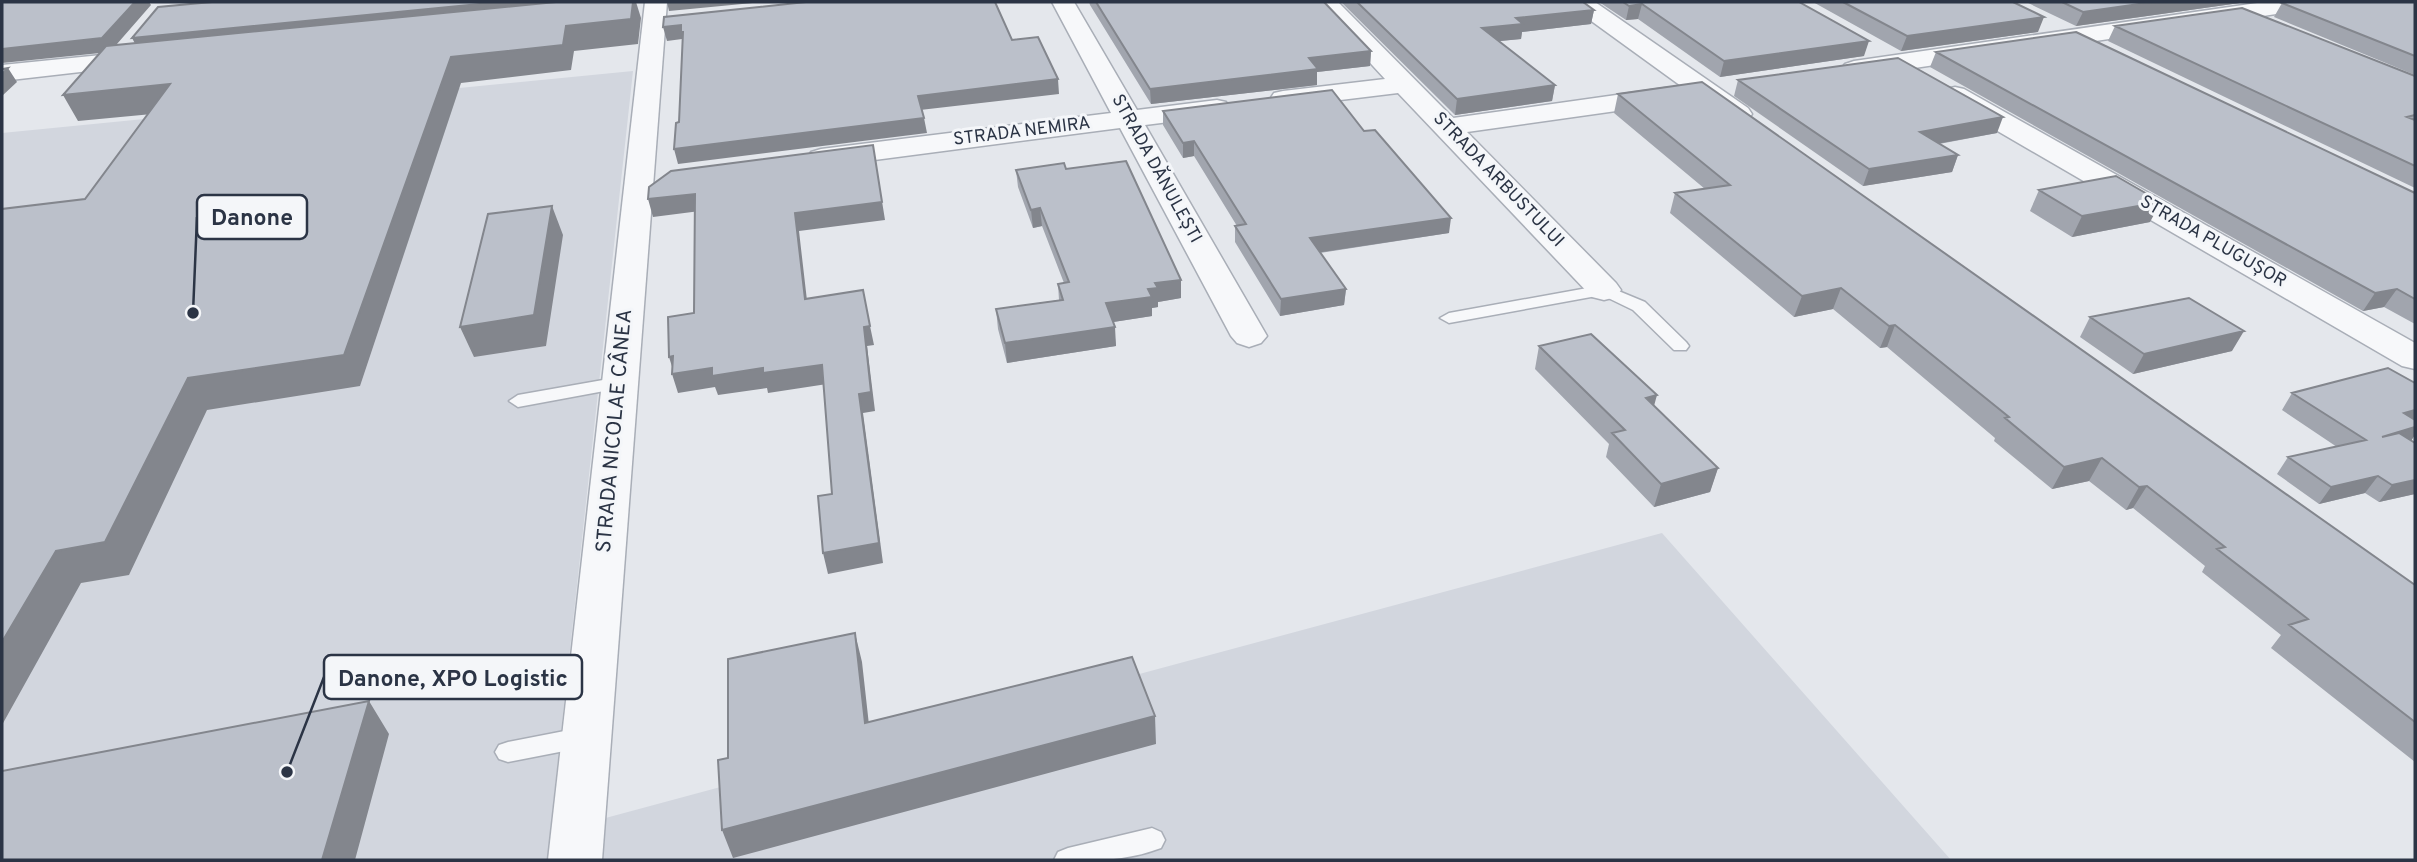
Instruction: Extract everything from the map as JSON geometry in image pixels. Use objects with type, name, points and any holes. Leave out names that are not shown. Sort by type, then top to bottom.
[{"type":"street","name":"STRADA DĂNULEȘTI","points":[[1063,2],[1249,336]]},
{"type":"street","name":"STRADA ARBUSTULUI","points":[[1325,2],[1604,290]]},
{"type":"street","points":[[1580,2],[1760,131]]},
{"type":"street","points":[[2212,2],[2276,29]]},
{"type":"street","points":[[1833,72],[2310,2]]},
{"type":"street","name":"STRADA NICOLAE CÂNEA","points":[[575,860],[620,383],[652,180],[655,12]]},
{"type":"street","points":[[2037,19],[2110,54]]},
{"type":"street","name":"STRADA PLUGUȘOR","points":[[1863,42],[2415,358]]},
{"type":"street","points":[[2,73],[169,56]]},
{"type":"street","name":"STRADA NEMIRA","points":[[802,160],[1405,84]]},
{"type":"street","points":[[1446,127],[1743,85]]},
{"type":"lane","points":[[1449,318],[1604,290]]},
{"type":"lane","name":"STRADA ARBUSTULUI","points":[[1604,290],[1639,306],[1680,346]]},
{"type":"lane","points":[[518,401],[620,383]]},
{"type":"lane","points":[[508,752],[586,737]]},
{"type":"lane","points":[[1068,860],[1152,840]]},
{"type":"shaded area","points":[[633,71],[550,833],[1662,533],[1951,860],[2,860],[2,133]]},
{"type":"building","points":[[2,2],[135,2],[102,38],[2,49]]},
{"type":"building","points":[[212,2],[500,2],[132,38],[158,7]]},
{"type":"building","points":[[556,2],[633,2],[631,19],[566,26],[563,45],[451,57],[344,355],[188,378],[105,542],[56,551],[2,642],[2,209],[85,199],[170,84],[63,95],[106,46]]},
{"type":"building","points":[[806,2],[995,2],[1012,40],[1038,37],[1058,79],[918,96],[924,118],[674,149],[676,123],[679,122],[683,32],[681,25],[663,27],[664,17]]},
{"type":"building","points":[[1096,2],[1324,2],[1371,51],[1309,58],[1318,69],[1150,89]]},
{"type":"building","points":[[1357,2],[1583,2],[1594,10],[1516,18],[1523,24],[1482,28],[1555,85],[1457,99]]},
{"type":"building","points":[[1623,2],[1799,2],[1869,41],[1724,61],[1642,4],[1629,6]]},
{"type":"building","points":[[1843,2],[2013,2],[2044,17],[1907,36]]},
{"type":"building","points":[[2062,2],[2153,2],[2083,12]]},
{"type":"building","points":[[2415,2],[2415,56],[2282,3]]},
{"type":"building","points":[[2242,8],[2415,76],[2415,115],[2407,117],[2415,120],[2415,166],[2115,26]]},
{"type":"building","points":[[2076,32],[2415,193],[2415,299],[2397,289],[2375,293],[1936,52]]},
{"type":"building","points":[[1898,58],[2003,117],[1920,132],[1958,155],[1869,169],[1738,80]]},
{"type":"building","points":[[1702,82],[2415,585],[2415,722],[2289,625],[2308,619],[2217,549],[2225,547],[2147,486],[2139,487],[2102,458],[2064,467],[2005,418],[2009,417],[1895,325],[1889,326],[1841,288],[1802,296],[1675,193],[1730,185],[1618,94]]},
{"type":"building","points":[[1332,90],[1364,131],[1375,130],[1451,218],[1310,238],[1346,289],[1281,299],[1235,226],[1246,224],[1194,141],[1183,143],[1163,111]]},
{"type":"building","points":[[873,145],[882,202],[795,213],[805,299],[863,290],[870,326],[864,327],[871,392],[859,394],[879,543],[823,553],[818,496],[832,494],[822,365],[763,373],[763,368],[712,376],[712,368],[672,374],[673,356],[669,357],[668,317],[694,313],[695,194],[648,199],[649,187],[671,171]]},
{"type":"building","points":[[1126,161],[1181,280],[1155,283],[1158,288],[1148,289],[1152,297],[1106,303],[1115,327],[1005,343],[996,309],[1063,300],[1058,284],[1069,282],[1040,208],[1031,210],[1016,170],[1064,163],[1066,169]]},
{"type":"building","points":[[2116,176],[2161,202],[2082,216],[2039,190]]},
{"type":"building","points":[[552,206],[534,315],[460,327],[488,214]]},
{"type":"building","points":[[2189,298],[2244,331],[2144,354],[2090,317]]},
{"type":"building","points":[[1591,334],[1657,395],[1646,398],[1718,468],[1661,484],[1612,433],[1625,430],[1539,346]]},
{"type":"building","points":[[2388,368],[2415,383],[2415,410],[2404,413],[2415,420],[2415,427],[2382,437],[2399,433],[2415,443],[2415,480],[2392,485],[2378,476],[2331,487],[2288,457],[2366,440],[2292,393]]},
{"type":"building","points":[[855,633],[865,723],[1132,657],[1155,716],[722,830],[718,760],[728,758],[728,659]]},
{"type":"building","points":[[369,701],[322,860],[2,860],[2,771]]},
{"type":"place","name":"Danone","points":[[193,313]]},
{"type":"place","name":"Danone, XPO Logistic","points":[[287,772]]}]
